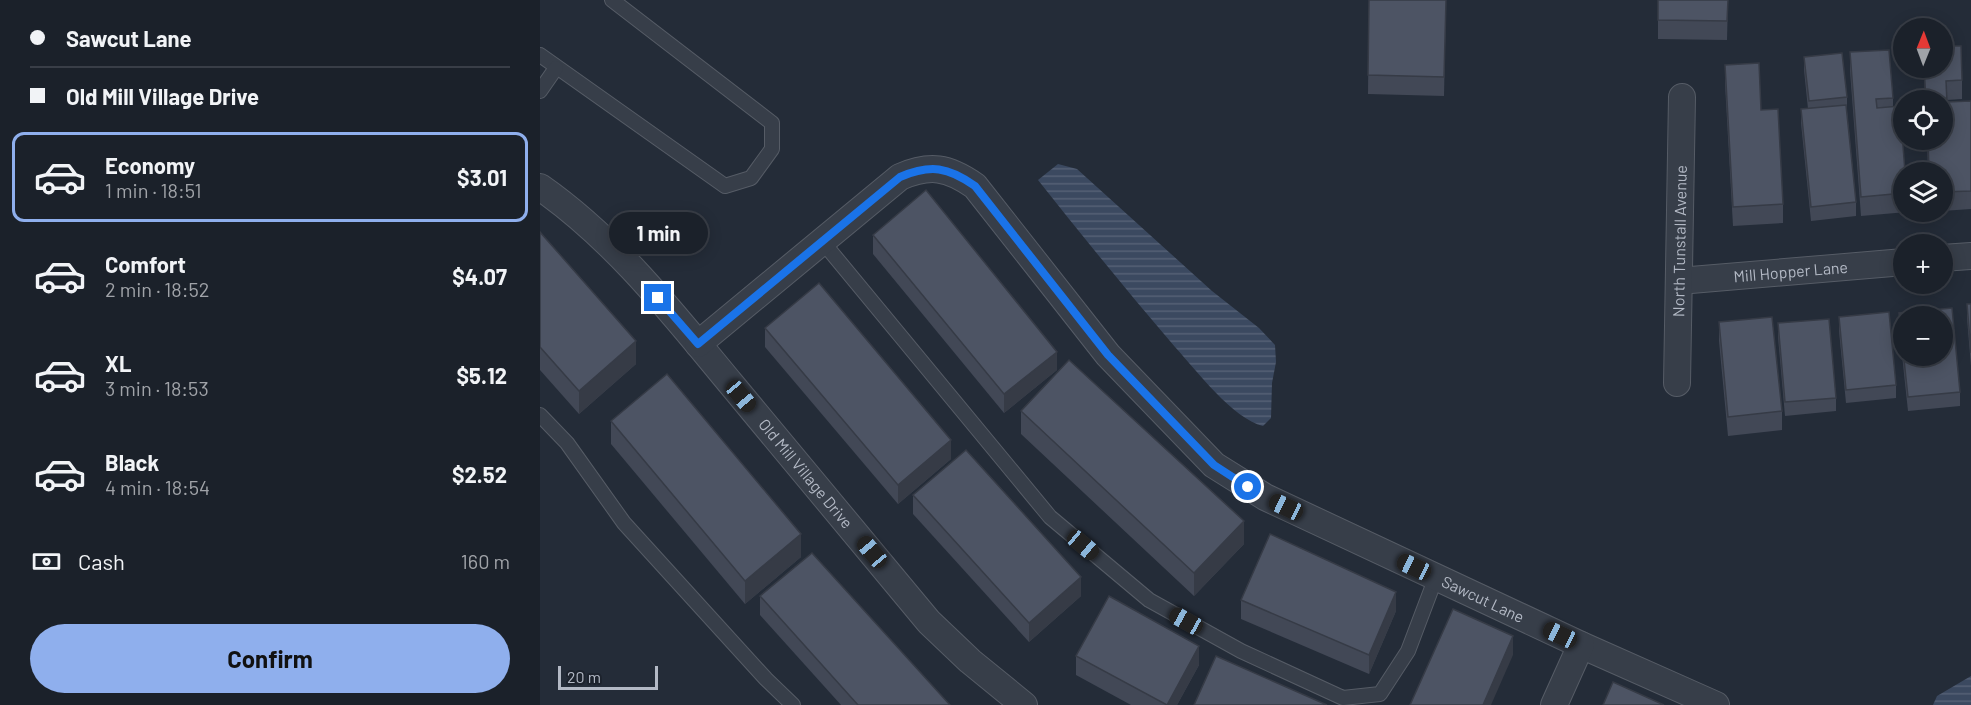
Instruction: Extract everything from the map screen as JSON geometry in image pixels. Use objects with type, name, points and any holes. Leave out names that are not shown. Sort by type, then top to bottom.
[{"type":"street","name":"North Tunstall Avenue","points":[[1677,383],[1682,97]]},
{"type":"street","name":"Sawcut Lane","points":[[698,344],[900,177],[919,169],[938,168],[960,176],[975,186],[1108,355],[1214,465],[1265,497],[1581,645],[1716,705]]},
{"type":"street","name":"Old Mill Village Drive","points":[[540,187],[569,207],[618,252],[698,344],[929,622],[970,661],[1024,705]]},
{"type":"street","points":[[1953,257],[1971,256]]},
{"type":"street","name":"Mill Hopper Lane","points":[[1679,281],[1893,263]]},
{"type":"street","points":[[1554,705],[1581,645]]},
{"type":"lane","points":[[540,56],[725,186],[751,178],[772,149],[772,123],[612,0]]},
{"type":"lane","points":[[540,91],[556,68]]},
{"type":"lane","points":[[822,241],[1050,517],[1149,600],[1220,640],[1343,698],[1380,694],[1408,651],[1436,577]]},
{"type":"lane","points":[[540,415],[567,443],[624,524],[766,679],[793,705]]},
{"type":"water","points":[[1058,164],[1077,169],[1212,291],[1259,328],[1275,345],[1276,362],[1272,383],[1271,418],[1263,426],[1251,422],[1240,414],[1204,380],[1038,180]]},
{"type":"water","points":[[1971,676],[1971,705],[1933,705],[1937,696]]},
{"type":"building","points":[[1369,0],[1446,0],[1444,77],[1368,75]]},
{"type":"building","points":[[1658,0],[1728,0],[1727,21],[1658,20]]},
{"type":"building","points":[[1953,46],[1961,46],[1962,80],[1946,81],[1946,90],[1925,90],[1925,78],[1953,78]]},
{"type":"building","points":[[1889,50],[1893,98],[1876,99],[1877,108],[1893,107],[1893,150],[1903,150],[1904,162],[1893,162],[1893,194],[1861,197],[1850,52]]},
{"type":"building","points":[[1842,53],[1847,97],[1809,101],[1804,57]]},
{"type":"building","points":[[1759,63],[1761,110],[1778,109],[1783,204],[1733,207],[1725,65]]},
{"type":"building","points":[[1971,101],[1971,191],[1953,192],[1953,162],[1929,162],[1928,150],[1953,150],[1953,102]]},
{"type":"building","points":[[1846,105],[1856,202],[1811,207],[1801,109]]},
{"type":"building","points":[[926,190],[1057,352],[1004,394],[873,235]]},
{"type":"building","points":[[540,232],[636,341],[579,391],[540,347]]},
{"type":"building","points":[[819,283],[951,440],[898,485],[765,328]]},
{"type":"building","points":[[1967,304],[1971,304],[1971,353]]},
{"type":"building","points":[[1889,312],[1896,385],[1846,390],[1839,317]]},
{"type":"building","points":[[1772,317],[1782,411],[1728,417],[1719,322]]},
{"type":"building","points":[[1953,318],[1960,392],[1908,397],[1905,366],[1953,366]]},
{"type":"building","points":[[1829,319],[1836,398],[1785,402],[1778,323]]},
{"type":"building","points":[[1069,360],[1244,521],[1194,573],[1021,411]]},
{"type":"building","points":[[667,374],[801,534],[745,581],[611,421]]},
{"type":"building","points":[[966,450],[1081,577],[1029,623],[913,495]]},
{"type":"building","points":[[1270,534],[1396,592],[1369,655],[1241,600]]},
{"type":"building","points":[[812,553],[950,705],[858,705],[760,596]]},
{"type":"building","points":[[1109,596],[1199,646],[1167,705],[1076,656]]},
{"type":"building","points":[[1453,609],[1513,636],[1483,705],[1410,705]]},
{"type":"building","points":[[1216,656],[1327,705],[1194,705]]},
{"type":"building","points":[[1613,682],[1664,705],[1603,705]]},
{"type":"route","points":[[658,298],[698,344],[900,177],[919,169],[938,168],[960,176],[975,186],[1108,355],[1214,465],[1248,487]]}]
